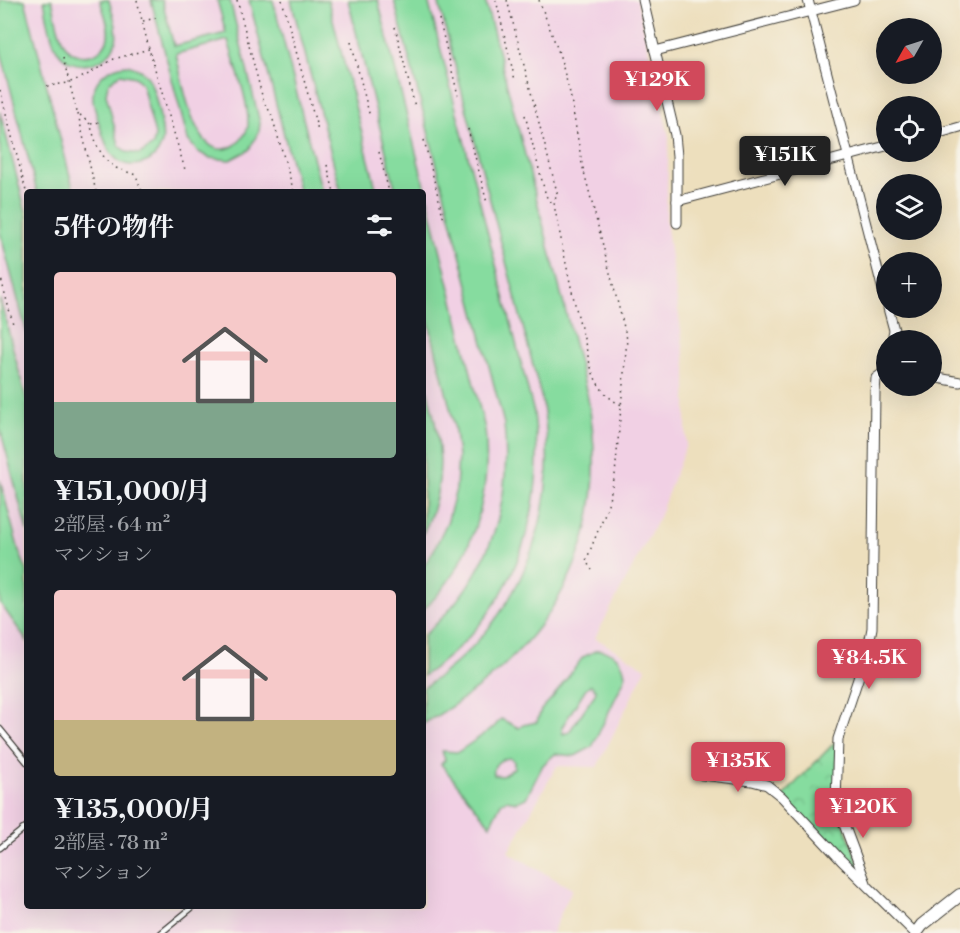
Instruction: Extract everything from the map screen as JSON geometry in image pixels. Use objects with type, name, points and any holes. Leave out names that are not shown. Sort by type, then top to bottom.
[{"type":"street","points":[[643,0],[675,135],[677,223]]},
{"type":"street","points":[[808,0],[876,263]]},
{"type":"street","points":[[655,51],[854,0]]},
{"type":"street","points":[[942,132],[960,127]]},
{"type":"street","points":[[677,201],[876,149]]},
{"type":"street","points":[[866,883],[836,803],[838,739],[868,649],[872,628],[876,378]]},
{"type":"street","points":[[942,379],[960,382]]},
{"type":"street","points":[[702,775],[767,785],[782,797],[841,860],[916,933],[922,925],[960,895]]},
{"type":"lane","points":[[0,729],[24,758]]},
{"type":"lane","points":[[0,848],[24,828]]},
{"type":"lane","points":[[161,933],[190,909]]},
{"type":"path","points":[[137,0],[149,49],[186,173]]},
{"type":"path","points":[[237,0],[264,103],[271,113],[293,189]]},
{"type":"path","points":[[282,0],[318,131]]},
{"type":"path","points":[[496,0],[515,80]]},
{"type":"path","points":[[507,0],[557,192],[554,205],[572,294],[596,380],[615,402],[622,405]]},
{"type":"path","points":[[539,0],[559,53],[570,93],[574,126],[587,186],[627,339],[615,475],[608,508],[586,561],[592,570]]},
{"type":"path","points":[[142,21],[156,18]]},
{"type":"path","points":[[439,19],[458,95]]},
{"type":"path","points":[[394,27],[415,107]]},
{"type":"path","points":[[351,42],[370,117]]},
{"type":"path","points":[[47,87],[68,83],[114,59],[149,49]]},
{"type":"path","points":[[63,58],[95,189]]},
{"type":"path","points":[[0,90],[25,189]]},
{"type":"path","points":[[77,112],[90,124],[98,148],[106,160],[116,168],[136,175],[141,189]]},
{"type":"path","points":[[525,115],[546,196],[554,205]]},
{"type":"path","points":[[90,124],[99,122]]},
{"type":"path","points":[[468,129],[487,203]]},
{"type":"path","points":[[424,140],[444,220]]},
{"type":"path","points":[[379,152],[388,189]]},
{"type":"path","points":[[327,165],[333,189]]},
{"type":"path","points":[[0,275],[13,324]]},
{"type":"shaded area","points":[[0,0],[637,0],[669,137],[666,220],[686,368],[686,445],[659,517],[595,638],[646,668],[597,767],[557,766],[508,852],[572,889],[552,933],[0,933]]},
{"type":"green space","points":[[0,0],[25,0],[73,189],[36,189],[0,48]]},
{"type":"green space","points":[[44,0],[52,0],[58,29],[65,45],[70,51],[82,56],[96,53],[105,44],[108,28],[100,0],[109,0],[117,31],[112,50],[98,62],[89,64],[80,65],[63,58],[52,38]]},
{"type":"green space","points":[[151,0],[162,0],[174,46],[226,33],[217,0],[230,0],[260,123],[259,131],[249,150],[230,160],[209,158],[197,151],[188,140]],"holes":[[[228,40],[246,102],[248,125],[245,135],[238,143],[221,149],[209,145],[192,118],[176,54]]]},
{"type":"green space","points":[[249,0],[273,0],[321,189],[298,189]]},
{"type":"green space","points":[[291,0],[328,0],[376,189],[340,189]]},
{"type":"green space","points":[[348,0],[378,0],[425,189],[395,189]]},
{"type":"green space","points":[[394,0],[428,0],[534,413],[537,452],[535,490],[528,526],[517,561],[501,594],[480,624],[454,652],[426,674],[426,633],[464,591],[491,540],[504,485],[506,455],[504,424]]},
{"type":"green space","points":[[438,0],[485,0],[587,394],[594,448],[592,498],[582,544],[564,587],[539,627],[507,662],[468,695],[426,722],[426,686],[457,661],[486,631],[509,598],[527,563],[539,525],[546,485],[547,443],[542,400]]},
{"type":"green space","points":[[120,66],[133,67],[141,70],[147,76],[156,98],[162,129],[163,137],[159,150],[147,162],[134,165],[118,161],[112,155],[101,131],[93,101],[93,93],[98,81],[108,71]],"holes":[[[120,74],[135,77],[142,84],[155,135],[153,145],[140,154],[126,152],[119,145],[106,94],[108,84]]]},
{"type":"green space","points":[[0,112],[24,204],[24,323],[0,232]]},
{"type":"green space","points":[[426,192],[485,429],[486,454],[482,503],[475,527],[455,571],[426,607],[426,562],[448,520],[456,489],[458,456],[454,424],[426,311]]},
{"type":"green space","points":[[0,299],[24,391],[24,520],[0,428]]},
{"type":"green space","points":[[426,386],[440,454],[440,473],[432,513],[426,527]]},
{"type":"green space","points":[[0,480],[24,564],[24,637],[0,603]]},
{"type":"green space","points":[[597,650],[613,654],[623,666],[625,678],[592,747],[575,756],[555,754],[543,765],[526,798],[517,802],[506,800],[501,803],[490,825],[441,764],[445,760],[442,751],[458,752],[494,727],[501,719],[519,728],[537,722],[541,710],[583,657]],"holes":[[[591,685],[596,690],[595,694],[569,732],[563,734],[562,727],[586,688]],[[510,758],[514,761],[514,768],[502,776],[494,775],[497,763]]]},
{"type":"green space","points":[[838,739],[836,803],[866,883],[782,797]]}]
